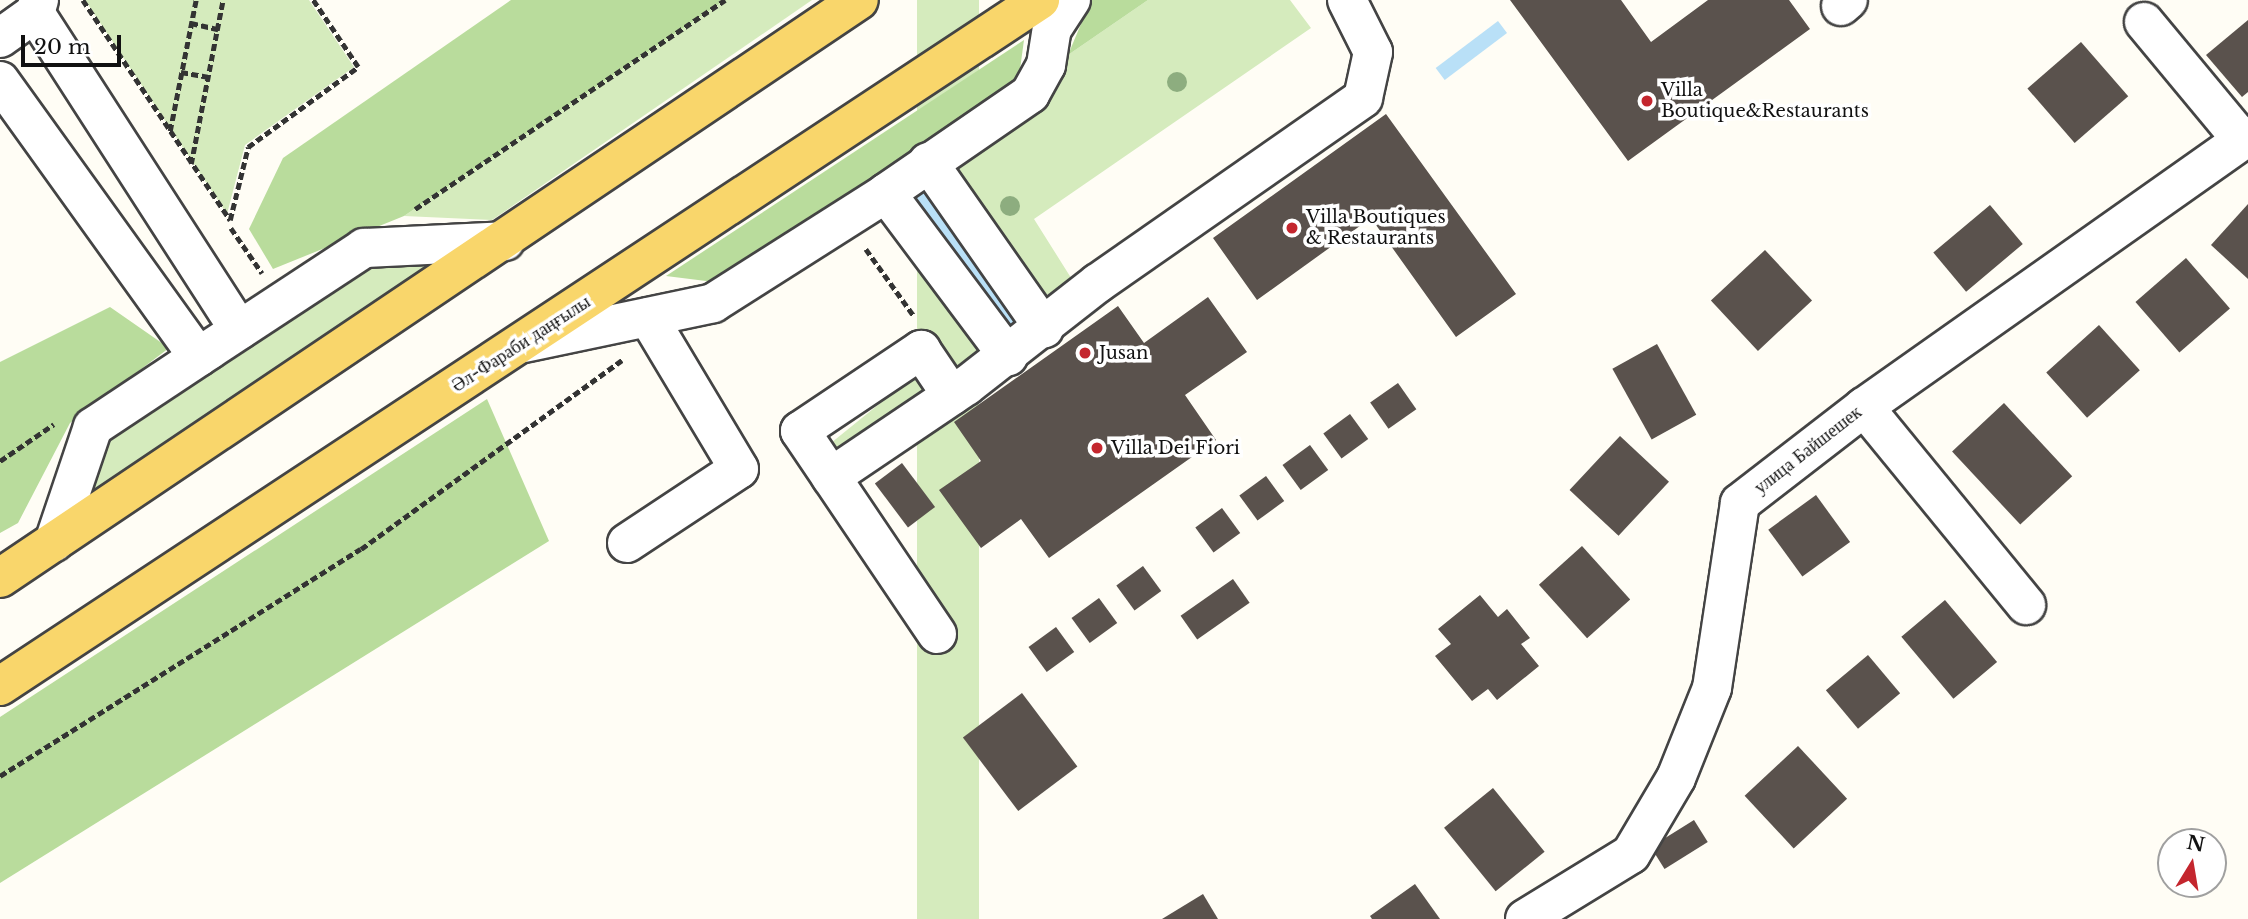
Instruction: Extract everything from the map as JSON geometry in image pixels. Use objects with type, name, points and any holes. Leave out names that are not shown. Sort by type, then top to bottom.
[{"type":"main road","points":[[0,578],[505,241],[859,0]]},
{"type":"main road","name":"Әл-Фараби даңғылы","points":[[0,686],[524,343],[1040,0]]},
{"type":"street","points":[[524,343],[656,329],[713,303],[886,193],[1030,94],[1046,65],[1052,29],[1071,0]]},
{"type":"street","points":[[831,477],[952,396],[1008,356],[1098,283],[1363,98],[1373,51],[1347,0]]},
{"type":"street","points":[[0,38],[37,6],[239,330]]},
{"type":"street","points":[[2144,22],[2245,138]]},
{"type":"street","points":[[0,81],[198,357]]},
{"type":"street","name":"улица Байшешек","points":[[1525,919],[1631,854],[1676,778],[1712,688],[1740,503],[1864,407],[2245,138]]},
{"type":"street","points":[[928,162],[1044,328]]},
{"type":"street","points":[[886,193],[1008,356]]},
{"type":"street","points":[[54,542],[93,427],[365,248],[505,241]]},
{"type":"street","points":[[627,543],[739,469],[656,329]]},
{"type":"street","points":[[937,634],[800,431],[921,350],[952,396]]},
{"type":"street","points":[[1864,407],[2026,605]]},
{"type":"path","points":[[83,0],[230,220],[248,147],[358,67],[313,0]]},
{"type":"path","points":[[169,132],[196,0]]},
{"type":"path","points":[[191,164],[223,0]]},
{"type":"path","points":[[404,216],[725,0]]},
{"type":"path","points":[[191,23],[218,29]]},
{"type":"path","points":[[181,72],[208,77]]},
{"type":"path","points":[[861,241],[920,324]]},
{"type":"path","points":[[0,776],[361,549],[628,356],[656,329]]},
{"type":"path","points":[[0,461],[66,416]]},
{"type":"green space","points":[[85,0],[309,0],[354,67],[245,145],[227,214]]},
{"type":"green space","points":[[511,0],[725,0],[404,216],[273,269],[249,229],[283,158]]},
{"type":"green space","points":[[725,0],[812,0],[492,220],[404,216]]},
{"type":"green space","points":[[917,0],[979,0],[979,919],[917,919]]},
{"type":"green space","points":[[1091,0],[1148,0],[1068,55]]},
{"type":"green space","points":[[1148,0],[1290,0],[1311,28],[1034,219],[1073,281],[1028,305],[928,162],[1046,65],[1068,55]]},
{"type":"green space","points":[[1024,40],[1018,84],[714,282],[666,276]]},
{"type":"green space","points":[[493,242],[58,531],[93,427],[364,248]]},
{"type":"green space","points":[[110,307],[169,348],[70,423],[18,523],[0,533],[0,362]]},
{"type":"green space","points":[[915,375],[932,396],[834,475],[817,454]]},
{"type":"green space","points":[[487,399],[549,541],[0,883],[0,717]]},
{"type":"water","points":[[1498,21],[1507,33],[1445,80],[1436,68]]},
{"type":"water","points":[[924,182],[1025,321],[1004,336],[903,197]]},
{"type":"building","name":"Villa Boutique&Restaurants","points":[[1510,0],[1621,0],[1651,42],[1708,0],[1789,0],[1810,29],[1628,161]]},
{"type":"building","points":[[2248,20],[2248,92],[2242,97],[2206,55]]},
{"type":"building","points":[[2081,42],[2128,96],[2075,143],[2027,89]]},
{"type":"building","name":"Villa Boutiques & Restaurants","points":[[1386,114],[1516,294],[1456,337],[1371,218],[1257,300],[1213,238]]},
{"type":"building","points":[[2248,204],[2248,279],[2211,245]]},
{"type":"building","points":[[1990,205],[2023,244],[1966,292],[1933,253]]},
{"type":"building","points":[[1765,250],[1812,300],[1758,351],[1711,300]]},
{"type":"building","points":[[2186,258],[2230,309],[2179,353],[2135,302]]},
{"type":"building","points":[[1208,297],[1247,352],[1185,395],[1216,440],[1049,558],[1021,519],[981,548],[939,490],[981,461],[954,422],[1118,306],[1144,343]]},
{"type":"building","points":[[2099,325],[2140,370],[2087,418],[2046,373]]},
{"type":"building","points":[[1657,344],[1696,415],[1652,440],[1612,369]]},
{"type":"building","points":[[1398,383],[1416,409],[1389,429],[1370,403]]},
{"type":"building","points":[[2004,403],[2072,476],[2020,525],[1952,451]]},
{"type":"building","points":[[1350,414],[1368,439],[1342,458],[1323,433]]},
{"type":"building","points":[[1620,436],[1669,482],[1619,536],[1570,490]]},
{"type":"building","points":[[1310,445],[1328,470],[1301,490],[1282,465]]},
{"type":"building","points":[[902,463],[935,507],[908,527],[875,483]]},
{"type":"building","points":[[1266,476],[1284,501],[1258,520],[1239,495]]},
{"type":"building","points":[[1816,495],[1850,542],[1802,577],[1768,530]]},
{"type":"building","points":[[1222,508],[1240,533],[1214,552],[1195,527]]},
{"type":"building","points":[[1582,546],[1630,600],[1587,638],[1539,585]]},
{"type":"building","points":[[1143,566],[1161,591],[1135,610],[1116,585]]},
{"type":"building","points":[[1233,579],[1250,603],[1197,639],[1181,616]]},
{"type":"building","points":[[1480,595],[1498,617],[1507,609],[1530,638],[1521,644],[1539,666],[1497,700],[1488,689],[1472,701],[1435,656],[1451,644],[1438,629]]},
{"type":"building","points":[[1099,598],[1117,623],[1090,643],[1071,618]]},
{"type":"building","points":[[1945,600],[1997,662],[1953,699],[1901,637]]},
{"type":"building","points":[[1056,627],[1074,652],[1047,672],[1028,647]]},
{"type":"building","points":[[1868,655],[1900,693],[1858,729],[1826,690]]},
{"type":"building","points":[[1022,693],[1077,766],[1018,811],[963,738]]},
{"type":"building","points":[[1798,746],[1847,799],[1794,848],[1745,796]]},
{"type":"building","points":[[1493,788],[1545,852],[1496,891],[1444,828]]},
{"type":"building","points":[[1694,820],[1708,842],[1665,869],[1651,847]]},
{"type":"building","points":[[1415,884],[1440,919],[1372,919],[1370,916]]},
{"type":"building","points":[[1203,894],[1218,919],[1162,919]]},
{"type":"place","name":"Villa Boutique&Restaurants","points":[[1647,101]]},
{"type":"place","name":"Villa Boutiques & Restaurants","points":[[1292,228]]},
{"type":"place","name":"Jusan","points":[[1085,353]]},
{"type":"place","name":"Villa Dei Fiori","points":[[1097,448]]}]
